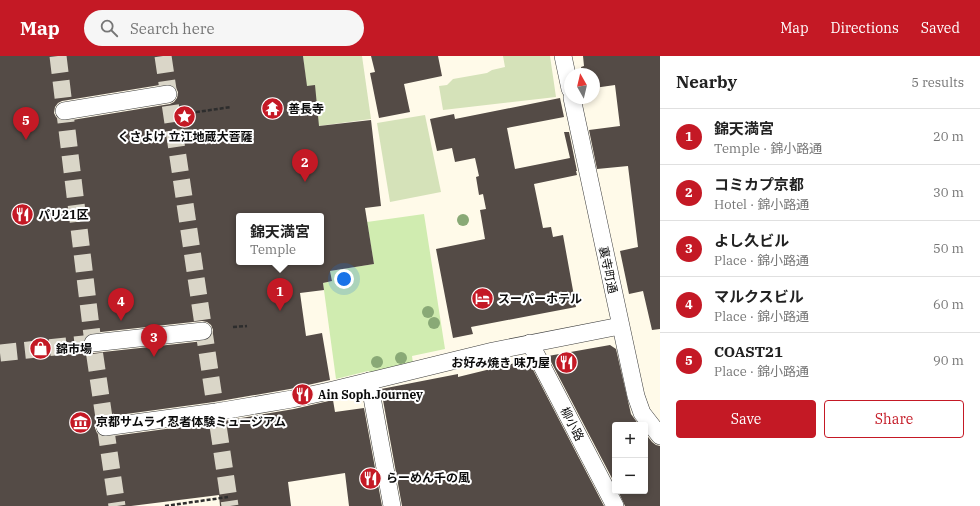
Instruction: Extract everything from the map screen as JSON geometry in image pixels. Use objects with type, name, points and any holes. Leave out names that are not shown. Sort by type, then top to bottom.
[{"type":"street","points":[[563,56],[566,68]]},
{"type":"street","points":[[64,111],[168,94]]},
{"type":"street","name":"裏寺町通","points":[[573,104],[620,326],[639,407],[646,419],[660,436]]},
{"type":"street","points":[[105,427],[253,406],[329,391],[530,343],[620,326]]},
{"type":"street","points":[[93,342],[203,331]]},
{"type":"street","name":"柳小路","points":[[530,343],[615,506]]},
{"type":"street","points":[[369,381],[392,506]]},
{"type":"path","points":[[190,113],[231,107]]},
{"type":"path","points":[[233,327],[246,326]]},
{"type":"path","points":[[165,506],[228,497]]},
{"type":"green space","points":[[303,56],[362,56],[371,119],[311,127]]},
{"type":"green space","points":[[503,56],[550,56],[556,97],[443,110],[439,86],[447,85],[453,79],[487,73],[492,70],[505,67]]},
{"type":"green space","points":[[425,115],[441,192],[390,202],[377,123]]},
{"type":"green space","points":[[424,214],[445,349],[412,356],[413,364],[373,374],[368,371],[336,379],[323,283],[332,281],[330,271],[374,264],[367,222]]},
{"type":"building","points":[[0,56],[303,56],[307,86],[315,85],[319,126],[371,120],[381,206],[365,208],[374,264],[330,271],[332,281],[323,283],[324,290],[300,293],[306,336],[322,333],[330,380],[290,389],[214,402],[104,417],[99,419],[95,428],[97,433],[106,437],[218,422],[294,409],[333,400],[335,412],[364,408],[382,506],[349,506],[345,473],[288,482],[291,506],[220,506],[219,495],[131,506],[0,506]],"holes":[[[166,84],[172,85],[178,92],[177,98],[170,104],[66,121],[60,120],[54,113],[55,107],[62,101]],[[202,321],[211,325],[213,330],[209,339],[204,341],[94,353],[85,349],[83,344],[87,335],[92,333]]]},
{"type":"building","points":[[371,56],[438,56],[442,76],[404,84],[410,112],[379,118],[370,73],[375,72]]},
{"type":"building","points":[[583,56],[660,56],[660,329],[652,330],[643,291],[629,294],[620,251],[638,247],[628,166],[597,169],[589,130],[620,126],[615,85],[600,87],[600,68],[581,68],[584,66]]},
{"type":"building","points":[[560,98],[564,117],[507,128],[515,169],[570,158],[564,132],[569,132],[577,175],[534,184],[543,228],[551,227],[553,237],[563,235],[576,307],[471,327],[473,334],[453,338],[436,249],[485,239],[480,210],[486,209],[483,194],[479,195],[476,177],[479,176],[475,158],[455,162],[452,148],[437,151],[430,119],[454,114],[455,119]]},
{"type":"building","points":[[610,345],[616,349],[631,414],[637,422],[612,422],[612,478],[548,356]]},
{"type":"building","points":[[528,360],[604,506],[402,506],[381,389],[458,374],[458,377]]},
{"type":"building","points":[[648,437],[652,442],[660,446],[660,506],[625,506],[619,494],[648,494]]},
{"type":"tunnel","points":[[58,56],[93,343],[117,506]]},
{"type":"tunnel","points":[[163,56],[230,506]]},
{"type":"tunnel","points":[[0,353],[93,343]]},
{"type":"place","name":"善長寺","points":[[272,109]]},
{"type":"place","name":"くさよけ 立江地蔵大菩薩","points":[[185,116]]},
{"type":"place","name":"COAST21","points":[[26,140]]},
{"type":"place","name":"コミカプ京都","points":[[305,182]]},
{"type":"place","name":"パリ21区","points":[[23,215]]},
{"type":"place","name":"スーパーホテル","points":[[483,299]]},
{"type":"place","name":"錦天満宮","points":[[280,311]]},
{"type":"place","name":"マルクスビル","points":[[121,321]]},
{"type":"place","name":"錦市場","points":[[40,349]]},
{"type":"place","name":"よし久ビル","points":[[154,357]]},
{"type":"place","name":"お好み焼き 味乃屋","points":[[566,363]]},
{"type":"place","name":"Ain Soph.Journey","points":[[302,395]]},
{"type":"place","name":"京都サムライ忍者体験ミュージアム","points":[[81,422]]},
{"type":"place","name":"らーめん千の風","points":[[371,478]]}]
